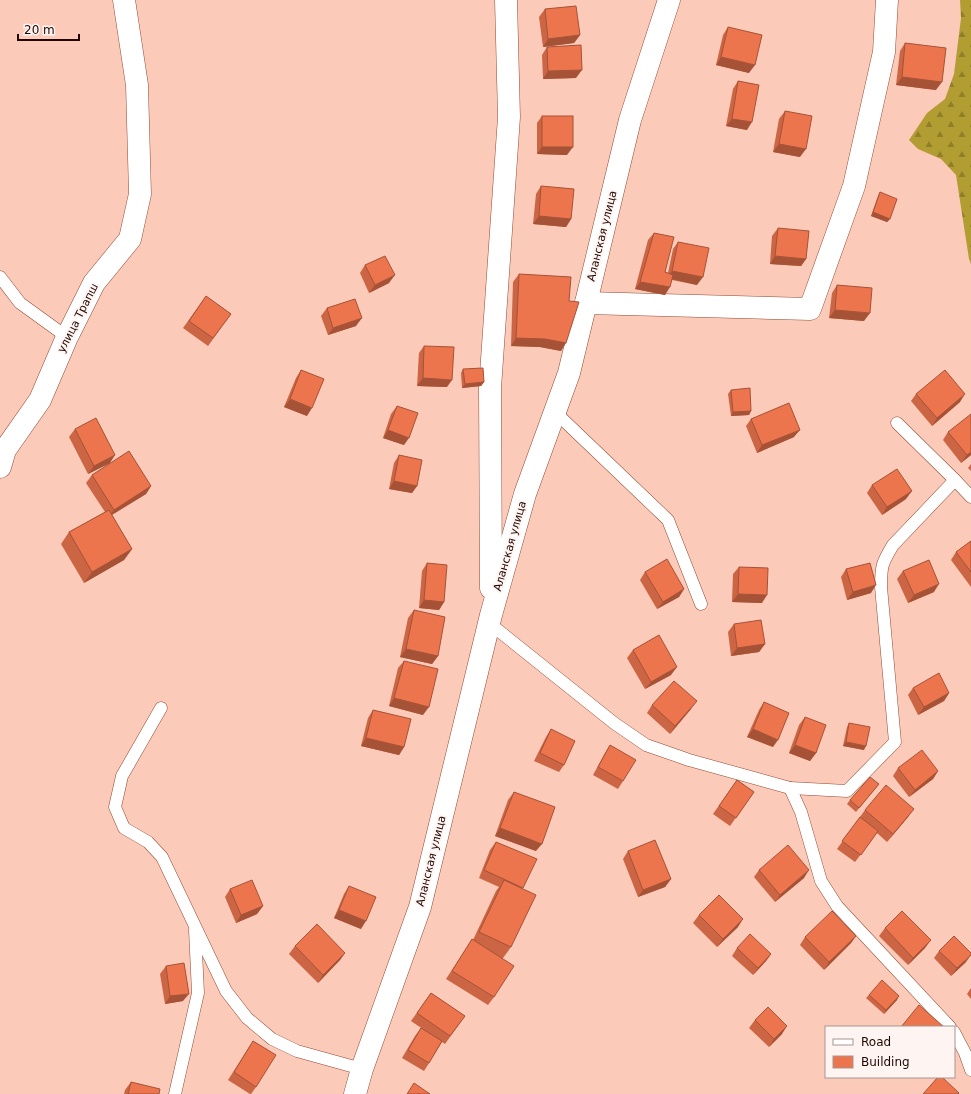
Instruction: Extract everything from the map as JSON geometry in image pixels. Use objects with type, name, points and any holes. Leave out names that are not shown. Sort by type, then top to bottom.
[{"type":"street","name":"улица Трапш","points":[[2,456],[40,400],[67,337],[94,283],[130,239],[140,194],[137,85],[124,0]]},
{"type":"street","points":[[490,619],[490,388],[509,117],[506,0]]},
{"type":"street","name":"Аланская улица","points":[[355,1094],[362,1069],[420,907],[490,619],[525,494],[569,373],[630,120],[669,0]]},
{"type":"street","points":[[586,303],[810,309],[854,186],[884,52],[887,0]]},
{"type":"lane","points":[[0,277],[20,302],[67,337]]},
{"type":"lane","points":[[555,412],[668,520],[701,604]]},
{"type":"lane","points":[[898,423],[971,497]]},
{"type":"lane","points":[[490,619],[614,723],[646,745],[689,760],[790,788],[848,791],[895,742],[881,587],[881,568],[886,556],[894,545],[955,480]]},
{"type":"lane","points":[[160,708],[122,776],[115,807],[124,828],[148,842],[162,857],[226,991],[247,1018],[272,1039],[297,1050],[362,1069]]},
{"type":"lane","points":[[790,788],[801,812],[821,881],[837,906],[949,1026]]},
{"type":"lane","points":[[175,1094],[198,993],[194,925]]},
{"type":"lane","points":[[955,1034],[968,1053],[971,1070]]},
{"type":"green space","points":[[960,0],[971,0],[971,264],[956,175],[941,159],[918,149],[909,140],[927,113],[945,99],[954,74],[961,18]]},
{"type":"building","points":[[576,6],[580,35],[548,39],[545,9]]},
{"type":"building","points":[[728,27],[762,35],[755,65],[721,57]]},
{"type":"building","points":[[905,43],[946,48],[942,82],[902,77]]},
{"type":"building","points":[[581,45],[582,70],[548,71],[547,47]]},
{"type":"building","points":[[738,81],[759,85],[752,122],[732,119]]},
{"type":"building","points":[[785,111],[812,116],[806,149],[779,144]]},
{"type":"building","points":[[542,116],[573,116],[573,147],[542,147]]},
{"type":"building","points":[[541,186],[574,189],[571,219],[539,216]]},
{"type":"building","points":[[880,192],[897,199],[890,219],[873,212]]},
{"type":"building","points":[[778,228],[809,231],[806,259],[775,256]]},
{"type":"building","points":[[654,233],[674,237],[665,272],[673,275],[670,287],[640,282]]},
{"type":"building","points":[[678,242],[709,248],[703,277],[672,271]]},
{"type":"building","points":[[385,256],[395,275],[375,285],[365,265]]},
{"type":"building","points":[[519,274],[571,277],[569,301],[579,302],[566,343],[545,339],[516,338]]},
{"type":"building","points":[[837,285],[872,288],[870,313],[835,310]]},
{"type":"building","points":[[206,296],[231,314],[213,338],[189,321]]},
{"type":"building","points":[[355,299],[362,318],[333,328],[327,308]]},
{"type":"building","points":[[424,346],[454,347],[452,380],[423,378]]},
{"type":"building","points":[[483,368],[484,382],[465,384],[463,369]]},
{"type":"building","points":[[301,370],[324,379],[312,408],[290,399]]},
{"type":"building","points":[[945,370],[965,394],[937,418],[916,394]]},
{"type":"building","points":[[750,388],[751,411],[733,412],[731,390]]},
{"type":"building","points":[[789,403],[800,430],[762,445],[751,419]]},
{"type":"building","points":[[397,406],[418,413],[409,438],[388,430]]},
{"type":"building","points":[[971,414],[971,452],[967,455],[948,432]]},
{"type":"building","points":[[96,418],[115,455],[94,466],[75,429]]},
{"type":"building","points":[[129,451],[151,486],[114,510],[92,475]]},
{"type":"building","points":[[399,455],[422,460],[417,486],[394,481]]},
{"type":"building","points":[[897,469],[912,491],[887,507],[872,485]]},
{"type":"building","points":[[109,510],[132,549],[92,572],[69,532]]},
{"type":"building","points":[[971,541],[971,572],[956,552]]},
{"type":"building","points":[[667,559],[684,589],[663,602],[645,572]]},
{"type":"building","points":[[929,560],[939,584],[914,595],[903,571]]},
{"type":"building","points":[[427,563],[447,565],[444,602],[424,600]]},
{"type":"building","points":[[870,563],[876,585],[853,592],[846,569]]},
{"type":"building","points":[[739,567],[768,568],[767,595],[738,594]]},
{"type":"building","points":[[414,610],[445,617],[438,656],[406,649]]},
{"type":"building","points":[[761,620],[765,644],[737,648],[734,624]]},
{"type":"building","points":[[659,635],[677,667],[651,682],[633,650]]},
{"type":"building","points":[[404,661],[438,669],[429,707],[394,698]]},
{"type":"building","points":[[939,673],[949,693],[924,707],[913,688]]},
{"type":"building","points":[[674,681],[697,701],[675,726],[652,705]]},
{"type":"building","points":[[764,702],[789,713],[778,740],[753,729]]},
{"type":"building","points":[[373,710],[411,719],[404,747],[366,738]]},
{"type":"building","points":[[805,717],[826,725],[816,753],[795,745]]},
{"type":"building","points":[[849,723],[870,727],[866,746],[846,742]]},
{"type":"building","points":[[551,729],[575,741],[564,765],[540,753]]},
{"type":"building","points":[[610,745],[636,760],[623,781],[598,767]]},
{"type":"building","points":[[922,750],[938,771],[915,790],[898,768]]},
{"type":"building","points":[[870,777],[879,784],[859,808],[850,800]]},
{"type":"building","points":[[737,780],[754,792],[736,818],[719,806]]},
{"type":"building","points":[[886,785],[914,809],[893,834],[865,810]]},
{"type":"building","points":[[514,792],[555,807],[542,844],[500,828]]},
{"type":"building","points":[[860,817],[878,831],[861,855],[842,841]]},
{"type":"building","points":[[655,840],[671,879],[643,890],[628,851]]},
{"type":"building","points":[[496,842],[537,859],[523,888],[484,870]]},
{"type":"building","points":[[788,845],[809,870],[780,895],[759,870]]},
{"type":"building","points":[[252,880],[263,906],[241,915],[230,889]]},
{"type":"building","points":[[504,880],[536,895],[511,947],[479,932]]},
{"type":"building","points":[[349,886],[376,897],[366,921],[339,910]]},
{"type":"building","points":[[719,895],[743,919],[723,939],[699,915]]},
{"type":"building","points":[[832,911],[856,936],[829,962],[805,937]]},
{"type":"building","points":[[902,911],[931,940],[913,958],[885,928]]},
{"type":"building","points":[[317,924],[345,953],[323,975],[295,946]]},
{"type":"building","points":[[750,934],[771,954],[758,968],[737,948]]},
{"type":"building","points":[[954,936],[971,953],[971,955],[957,968],[939,951]]},
{"type":"building","points":[[472,939],[514,966],[494,997],[452,971]]},
{"type":"building","points":[[184,963],[189,994],[170,996],[166,966]]},
{"type":"building","points":[[882,980],[899,996],[886,1010],[869,995]]},
{"type":"building","points":[[431,993],[465,1016],[450,1036],[417,1013]]},
{"type":"building","points":[[919,1005],[943,1026],[902,1026]]},
{"type":"building","points":[[768,1007],[787,1026],[774,1039],[755,1020]]},
{"type":"building","points":[[421,1028],[442,1041],[429,1063],[408,1050]]},
{"type":"building","points":[[253,1041],[276,1055],[256,1087],[234,1072]]},
{"type":"building","points":[[937,1078],[943,1078],[959,1093],[958,1094],[923,1094]]},
{"type":"building","points":[[131,1082],[160,1089],[159,1094],[128,1094]]},
{"type":"building","points":[[414,1083],[430,1094],[407,1094]]}]
